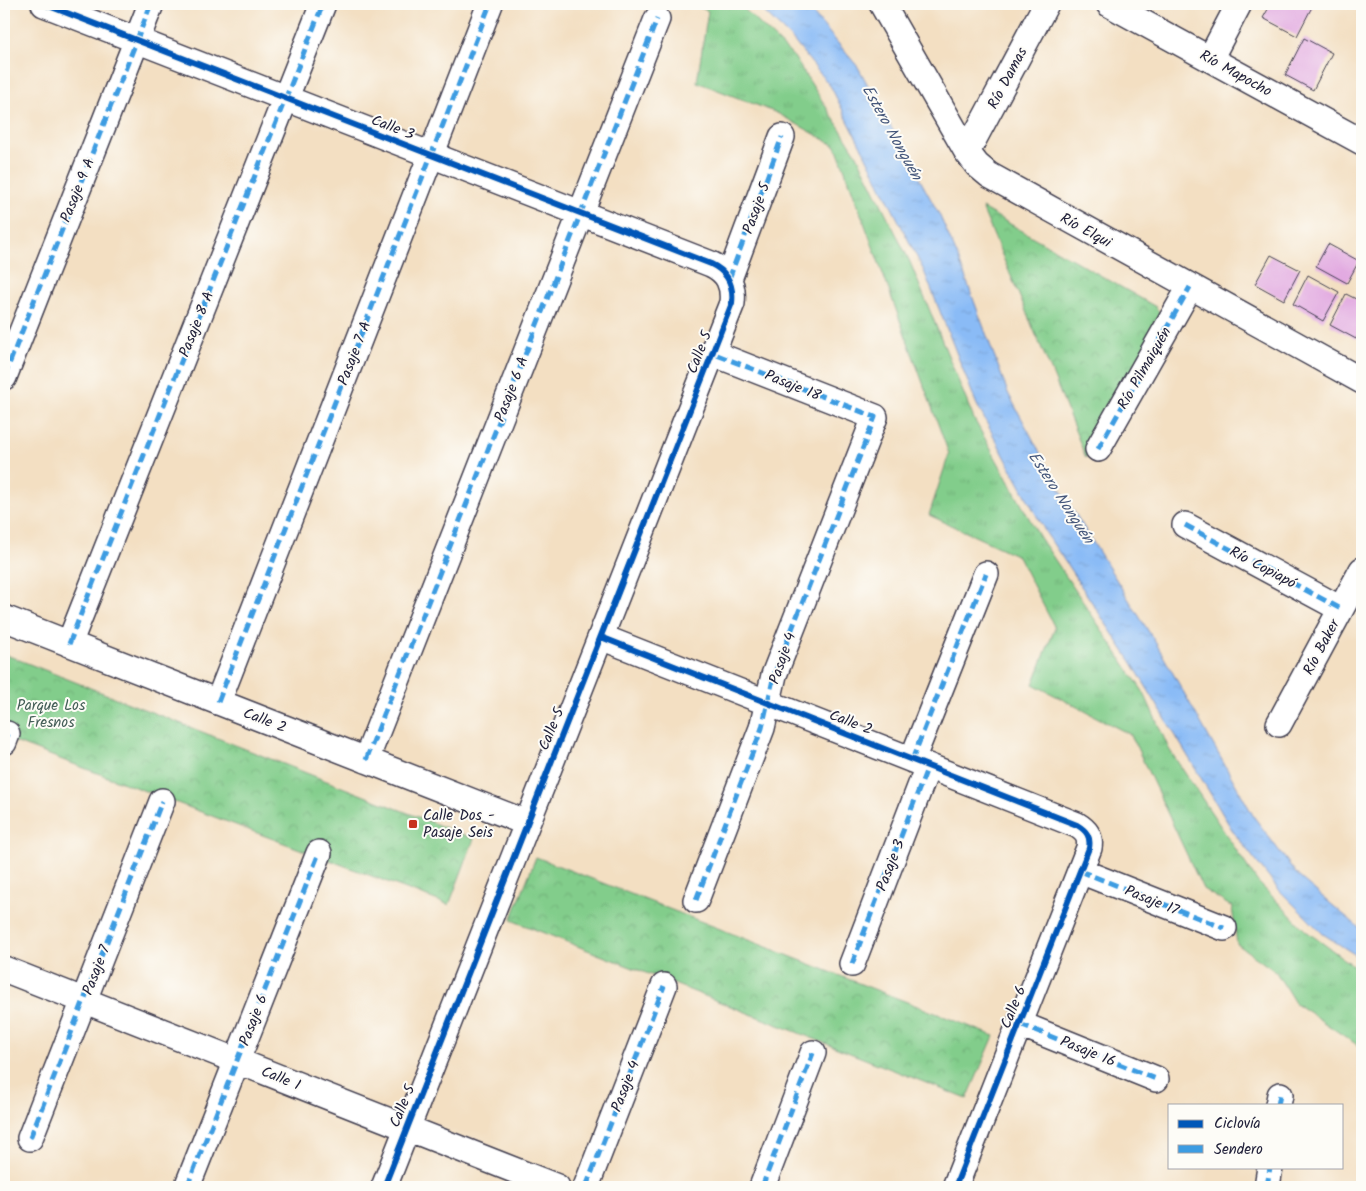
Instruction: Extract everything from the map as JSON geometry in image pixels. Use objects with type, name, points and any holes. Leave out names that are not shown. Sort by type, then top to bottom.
[{"type":"street","name":"Calle 3","points":[[44,4],[711,264],[718,267],[729,279]]},
{"type":"street","name":"Pasaje 9 A","points":[[4,377],[151,4]]},
{"type":"street","name":"Pasaje 8 A","points":[[69,644],[323,4]]},
{"type":"street","name":"Pasaje 7 A","points":[[218,702],[490,4]]},
{"type":"street","name":"Río Elqui","points":[[882,4],[967,152],[989,175],[1362,381]]},
{"type":"street","name":"Río Damas","points":[[967,152],[1046,4]]},
{"type":"street","name":"Río Mapocho","points":[[1109,4],[1362,142]]},
{"type":"street","points":[[1210,58],[1239,4]]},
{"type":"street","name":"Pasaje 6 A","points":[[366,760],[657,19]]},
{"type":"street","name":"Pasaje 5","points":[[729,279],[782,137]]},
{"type":"street","name":"Calle 5","points":[[384,1187],[732,303],[733,294],[729,279]]},
{"type":"street","name":"Río Pilmaiquén","points":[[1098,449],[1190,287]]},
{"type":"street","name":"Pasaje 18","points":[[712,353],[875,417]]},
{"type":"street","name":"Pasaje 4","points":[[696,900],[762,728],[774,675],[875,417]]},
{"type":"street","name":"Río Copiapó","points":[[1185,525],[1341,609]]},
{"type":"street","name":"Río Baker","points":[[1280,724],[1362,570]]},
{"type":"street","name":"Pasaje 3","points":[[852,964],[986,574]]},
{"type":"street","name":"Calle 2","points":[[4,618],[527,823]]},
{"type":"street","name":"Calle 2","points":[[601,637],[1077,825],[1089,835]]},
{"type":"street","name":"Pasaje 7","points":[[30,1138],[162,801]]},
{"type":"street","name":"Calle 6","points":[[955,1187],[1089,848],[1089,835]]},
{"type":"street","name":"Pasaje 6","points":[[188,1187],[319,853]]},
{"type":"street","name":"Pasaje 17","points":[[1080,871],[1224,928]]},
{"type":"street","name":"Calle 1","points":[[4,969],[557,1187]]},
{"type":"street","name":"Pasaje 4","points":[[586,1187],[664,986]]},
{"type":"street","name":"Pasaje 16","points":[[1020,1024],[1156,1079]]},
{"type":"street","points":[[762,1187],[813,1054]]},
{"type":"street","points":[[1267,1187],[1270,1168]]},
{"type":"green space","points":[[692,4],[739,4],[794,57],[857,155],[910,262],[974,419],[1039,536],[1144,693],[1169,749],[1257,881],[1306,931],[1362,972],[1362,1048],[1295,1003],[1276,972],[1237,944],[1232,907],[1203,889],[1131,735],[1033,684],[1055,628],[1018,556],[929,515],[949,454],[836,146],[777,113],[697,82],[708,11]]},
{"type":"green space","points":[[982,208],[1156,307],[1161,315],[1126,385],[1086,458],[1053,375]]},
{"type":"green space","name":"Parque Los Fresnos","points":[[4,654],[474,839],[449,905],[4,738]]},
{"type":"green space","points":[[536,857],[994,1036],[967,1099],[511,920]]},
{"type":"water","name":"Estero Nonguén","points":[[756,4],[805,4],[858,67],[939,214],[957,255],[1008,393],[1058,486],[1157,645],[1254,817],[1298,876],[1362,930],[1362,959],[1323,934],[1277,888],[1234,833],[1132,663],[1046,533],[977,405],[924,271],[831,87],[792,39]]},
{"type":"building","points":[[1271,4],[1313,5],[1297,36],[1263,18]]},
{"type":"building","points":[[1304,38],[1332,53],[1313,90],[1285,75]]},
{"type":"building","points":[[1328,244],[1359,261],[1347,283],[1316,266]]},
{"type":"building","points":[[1271,255],[1300,270],[1284,300],[1255,284]]},
{"type":"building","points":[[1308,275],[1339,292],[1323,321],[1293,304]]},
{"type":"building","points":[[1346,294],[1362,302],[1362,328],[1356,339],[1330,325]]},
{"type":"marked path","points":[[4,377],[151,4]]},
{"type":"marked path","points":[[69,644],[323,4]]},
{"type":"marked path","points":[[218,702],[490,4]]},
{"type":"marked path","points":[[366,760],[657,19]]},
{"type":"marked path","points":[[729,279],[782,137]]},
{"type":"marked path","points":[[1098,449],[1190,287]]},
{"type":"marked path","points":[[696,900],[762,728],[774,675],[875,417],[712,353]]},
{"type":"marked path","points":[[1185,525],[1341,609]]},
{"type":"marked path","points":[[912,760],[986,574]]},
{"type":"marked path","points":[[4,742],[7,734]]},
{"type":"marked path","points":[[852,964],[928,766]]},
{"type":"marked path","points":[[30,1138],[162,801]]},
{"type":"marked path","points":[[187,1187],[319,853]]},
{"type":"marked path","points":[[1080,871],[1224,928]]},
{"type":"marked path","points":[[586,1187],[664,986]]},
{"type":"marked path","points":[[1020,1024],[1156,1079]]},
{"type":"marked path","points":[[762,1187],[813,1053]]},
{"type":"marked path","points":[[1278,1104],[1280,1095]]},
{"type":"marked path","points":[[1267,1187],[1270,1168]]},
{"type":"cycle path","points":[[44,4],[711,264],[726,275],[731,285],[732,303],[384,1187]]},
{"type":"cycle path","points":[[601,637],[1077,825],[1087,835],[1089,848],[955,1187]]},
{"type":"place","name":"Calle Dos - Pasaje Seis","points":[[413,824]]}]
